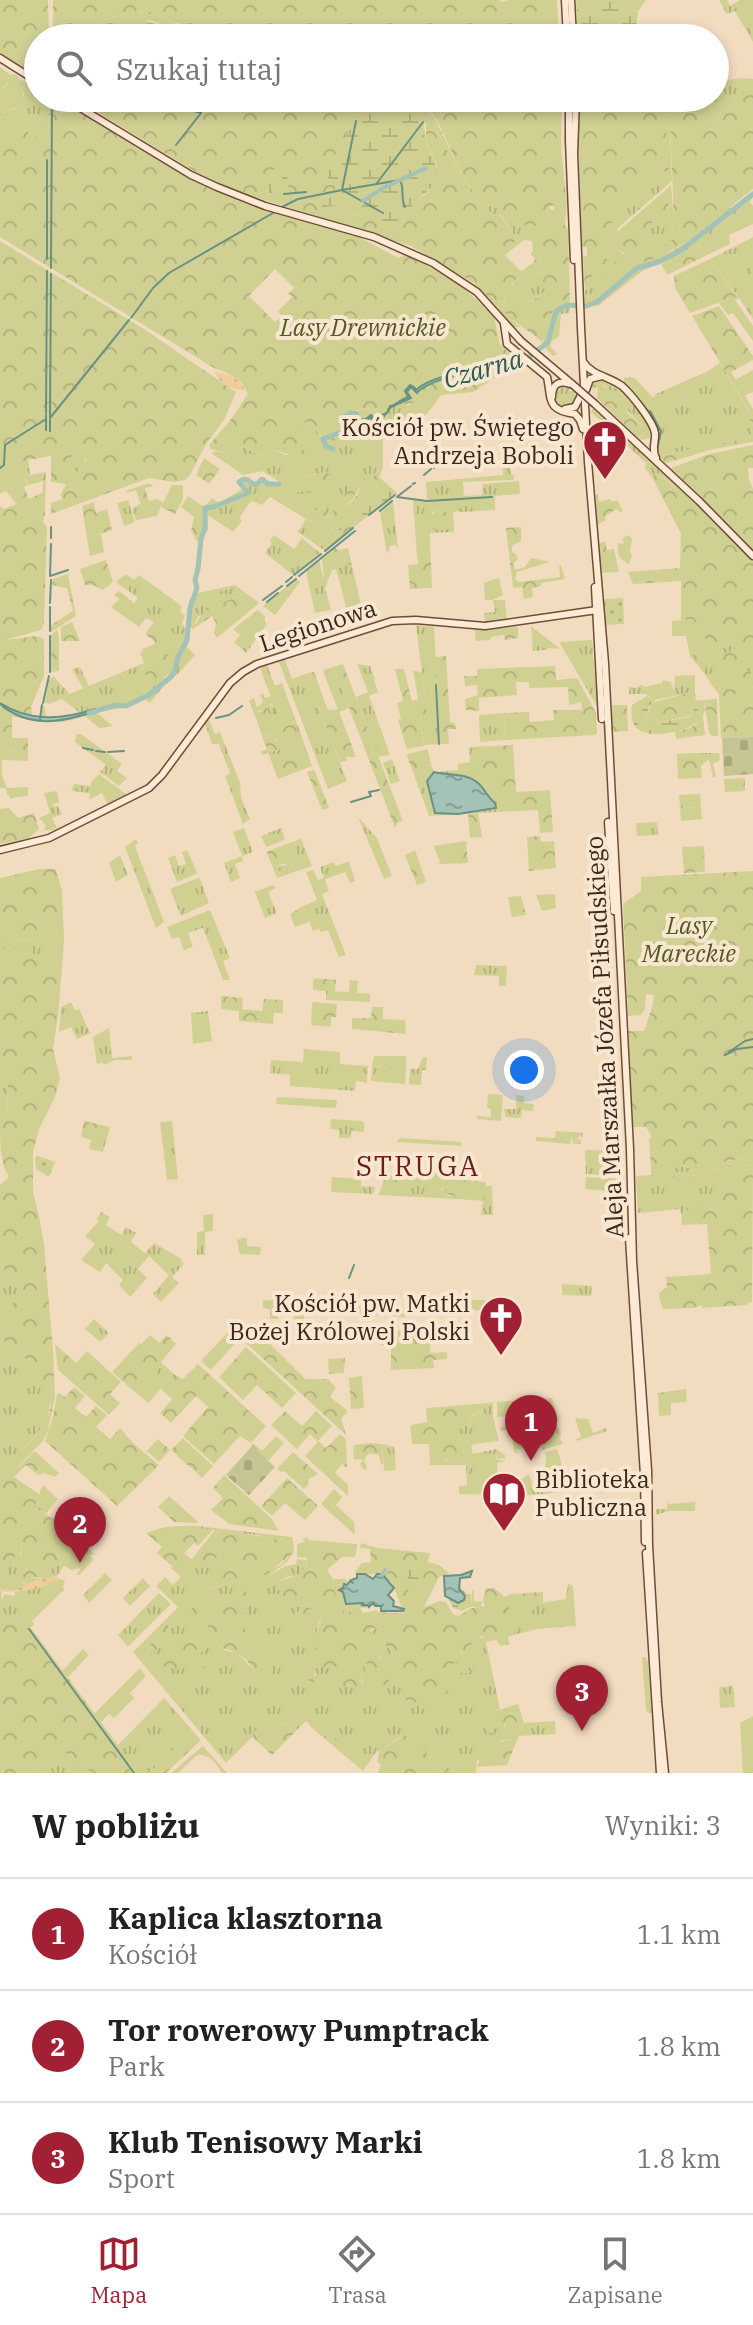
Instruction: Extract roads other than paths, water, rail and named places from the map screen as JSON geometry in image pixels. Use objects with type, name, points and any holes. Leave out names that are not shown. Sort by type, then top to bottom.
[{"type":"main road","points":[[565,0],[566,24]]},
{"type":"main road","points":[[571,0],[572,24]]},
{"type":"main road","points":[[0,58],[24,73]]},
{"type":"main road","points":[[87,112],[191,175],[217,187],[265,206],[374,237],[433,263],[474,289],[538,357],[660,463],[753,556]]},
{"type":"main road","points":[[569,112],[578,304]]},
{"type":"main road","points":[[576,112],[578,304]]},
{"type":"main road","name":"Aleja Marszałka Józefa Piłsudskiego","points":[[578,304],[583,360],[583,429],[599,610]]},
{"type":"main road","name":"Aleja Marszałka Józefa Piłsudskiego","points":[[578,304],[599,610],[646,1573],[662,1773]]},
{"type":"main road","points":[[503,320],[508,345],[547,377],[553,405],[560,411],[579,416],[583,429]]},
{"type":"main road","points":[[505,337],[513,332]]},
{"type":"main road","points":[[583,360],[588,369],[612,379],[626,390],[654,430],[653,451],[660,463]]},
{"type":"main road","points":[[572,384],[563,382],[555,385],[552,395],[556,404],[563,409],[573,409],[583,397],[589,380],[602,376]]},
{"type":"main road","points":[[629,435],[641,441],[652,439]]},
{"type":"main road","points":[[643,448],[652,439]]},
{"type":"main road","name":"Legionowa","points":[[0,850],[44,839],[131,798],[155,783],[227,687],[238,675],[257,664],[392,621],[485,626],[599,610]]},
{"type":"water","points":[[513,361],[525,362],[451,377],[424,387],[417,393],[411,387],[407,392],[411,398],[388,411],[390,406],[408,397],[405,391],[410,385],[416,390],[434,380],[461,372]]},
{"type":"water","points":[[352,412],[357,413],[356,420],[371,415],[377,422],[386,413],[376,424],[370,417],[367,421],[352,421],[355,415],[351,415]]},
{"type":"water","points":[[0,703],[23,714],[46,717],[96,711],[45,721],[15,714]]},
{"type":"water","points":[[434,772],[473,780],[495,803],[496,808],[458,814],[435,813],[427,781]]},
{"type":"water","points":[[472,1571],[470,1577],[460,1578],[459,1589],[465,1596],[464,1600],[458,1603],[445,1596],[444,1576]]},
{"type":"water","points":[[357,1574],[373,1579],[377,1574],[382,1574],[394,1588],[388,1595],[394,1601],[393,1606],[403,1611],[381,1611],[381,1606],[373,1603],[369,1607],[363,1603],[346,1604],[343,1592],[339,1590],[357,1578]]},
{"type":"waterway","points":[[51,268],[52,112]]},
{"type":"waterway","points":[[176,145],[201,112]]},
{"type":"waterway","points":[[356,121],[342,190],[400,180],[405,207]]},
{"type":"waterway","points":[[377,183],[423,122]]},
{"type":"waterway","points":[[47,160],[47,259]]},
{"type":"waterway","points":[[363,201],[426,168]]},
{"type":"waterway","points":[[282,207],[298,199],[342,190],[383,213]]},
{"type":"waterway","points":[[284,194],[306,192]]},
{"type":"waterway","name":"Czarna","points":[[524,361],[548,342],[556,311],[567,305],[586,306],[597,302],[637,268],[680,251],[753,194]]},
{"type":"waterway","points":[[131,318],[153,288],[169,273],[273,213]]},
{"type":"waterway","points":[[46,413],[47,271]]},
{"type":"waterway","points":[[51,274],[50,418],[129,320]]},
{"type":"waterway","points":[[650,411],[661,431],[657,450]]},
{"type":"waterway","name":"Czarna","points":[[333,449],[326,446],[323,439],[342,432],[344,417],[351,413],[357,415]]},
{"type":"waterway","points":[[46,415],[46,430]]},
{"type":"waterway","points":[[0,468],[4,465],[5,445],[46,419]]},
{"type":"waterway","points":[[50,420],[50,431]]},
{"type":"waterway","points":[[478,456],[484,455]]},
{"type":"waterway","points":[[449,456],[469,457]]},
{"type":"waterway","points":[[471,457],[476,456]]},
{"type":"waterway","points":[[434,468],[437,465]]},
{"type":"waterway","points":[[424,475],[431,469]]},
{"type":"waterway","name":"Czarna","points":[[89,713],[116,705],[126,706],[149,695],[172,676],[187,640],[190,608],[197,588],[195,580],[205,528],[205,508],[248,493],[239,482],[244,479],[256,485],[262,479],[268,484],[279,484]]},
{"type":"waterway","points":[[398,496],[411,486]]},
{"type":"waterway","points":[[369,515],[395,495]]},
{"type":"waterway","points":[[397,497],[427,501],[492,497]]},
{"type":"waterway","points":[[380,511],[392,501]]},
{"type":"waterway","points":[[51,527],[51,538]]},
{"type":"waterway","points":[[325,551],[353,528]]},
{"type":"waterway","points":[[320,559],[355,531]]},
{"type":"waterway","points":[[51,544],[50,576],[68,570]]},
{"type":"waterway","points":[[294,575],[321,554]]},
{"type":"waterway","points":[[299,576],[319,560]]},
{"type":"waterway","points":[[286,582],[292,577]]},
{"type":"waterway","points":[[287,586],[296,579]]},
{"type":"waterway","points":[[50,603],[51,580]]},
{"type":"waterway","points":[[263,600],[282,586]]},
{"type":"waterway","points":[[267,602],[278,593]]},
{"type":"waterway","points":[[50,607],[50,631]]},
{"type":"waterway","points":[[50,636],[50,672]]},
{"type":"waterway","points":[[43,703],[49,676]]},
{"type":"waterway","points":[[436,685],[439,744]]},
{"type":"waterway","points":[[40,719],[42,705]]},
{"type":"waterway","points":[[216,718],[229,715],[242,706]]},
{"type":"waterway","points":[[83,748],[93,750]]},
{"type":"waterway","points":[[96,751],[105,752]]},
{"type":"waterway","points":[[108,752],[124,751]]},
{"type":"waterway","points":[[351,802],[379,790]]},
{"type":"waterway","points":[[729,1052],[753,1039]]},
{"type":"waterway","points":[[725,1055],[737,1049],[753,1047]]},
{"type":"waterway","points":[[349,1278],[354,1265]]},
{"type":"waterway","points":[[382,1575],[385,1570]]},
{"type":"waterway","points":[[29,1629],[134,1773]]},
{"type":"place","name":"Kościół pw. Świętego Andrzeja Boboli","points":[[605,481]]},
{"type":"place","name":"Kościół pw. Matki Bożej Królowej Polski","points":[[501,1357]]},
{"type":"place","name":"Kaplica klasztorna","points":[[531,1461]]},
{"type":"place","name":"Biblioteka Publiczna","points":[[504,1533]]},
{"type":"place","name":"Tor rowerowy Pumptrack","points":[[80,1563]]},
{"type":"place","name":"Klub Tenisowy Marki","points":[[582,1731]]},
{"type":"district","name":"STRUGA","points":[[418,1166]]},
{"type":"park label","name":"Lasy Drewnickie","points":[[363,328]]},
{"type":"park label","name":"Lasy Mareckie","points":[[689,940]]}]
